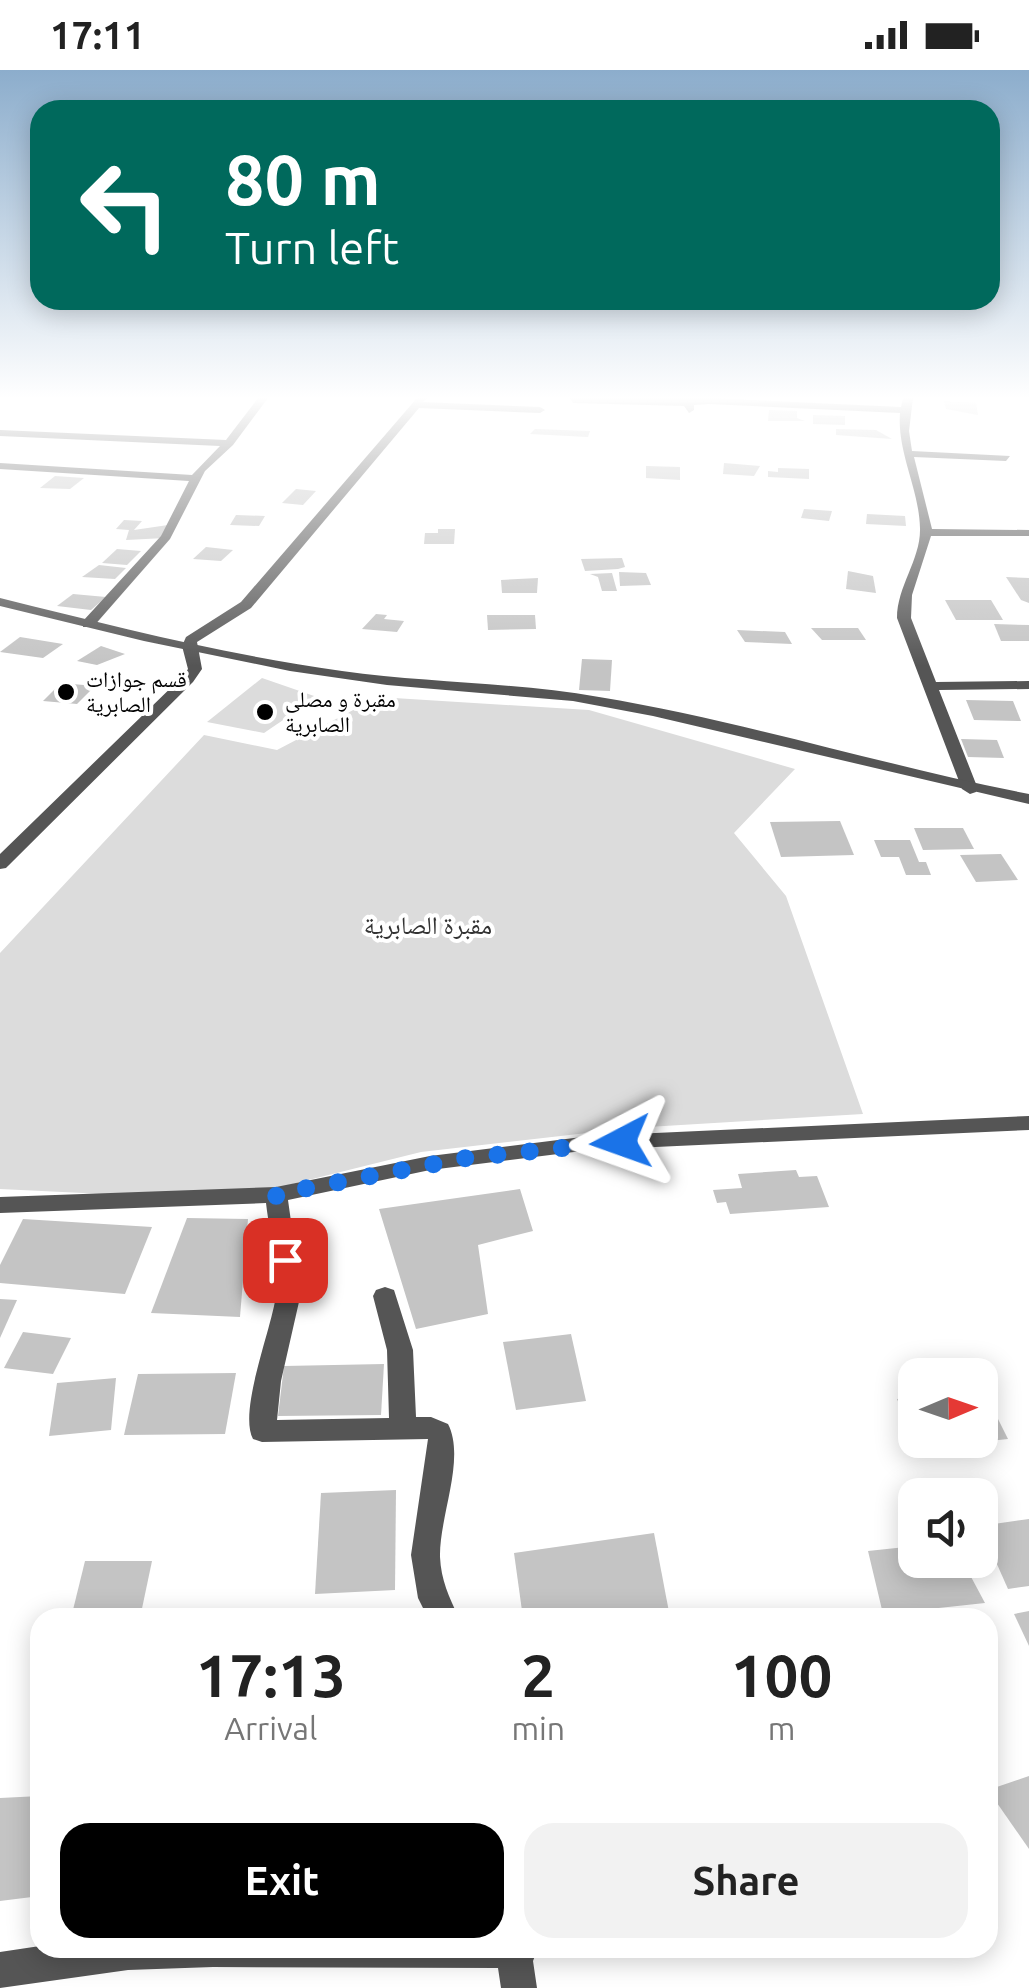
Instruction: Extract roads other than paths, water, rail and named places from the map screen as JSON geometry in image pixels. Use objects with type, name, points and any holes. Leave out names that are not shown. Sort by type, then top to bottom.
[{"type":"street","points":[[88,624],[166,537],[190,488]]},
{"type":"street","points":[[0,864],[188,679],[195,669],[191,640],[246,605],[346,488]]},
{"type":"street","points":[[915,488],[925,532],[903,608],[970,788]]},
{"type":"street","points":[[925,532],[1029,533]]},
{"type":"street","points":[[0,602],[189,646],[386,681],[610,703],[1029,799]]},
{"type":"street","points":[[931,686],[1029,685]]},
{"type":"street","points":[[0,1206],[276,1194],[430,1163],[590,1143],[1029,1123]]},
{"type":"street","points":[[276,1194],[289,1292],[268,1382],[262,1431],[431,1428],[442,1439],[424,1564],[429,1591],[438,1608]]},
{"type":"street","points":[[384,1296],[400,1350],[403,1428]]},
{"type":"street","points":[[0,1970],[85,1958]]},
{"type":"street","points":[[517,1958],[519,1988]]},
{"type":"place","name":"قسم جوازات الصابرية","points":[[66,692]]},
{"type":"place","name":"مقبرة و مصلى الصابرية","points":[[265,712]]},
{"type":"park label","name":"مقبرة الصابرية","points":[[428,925]]}]
